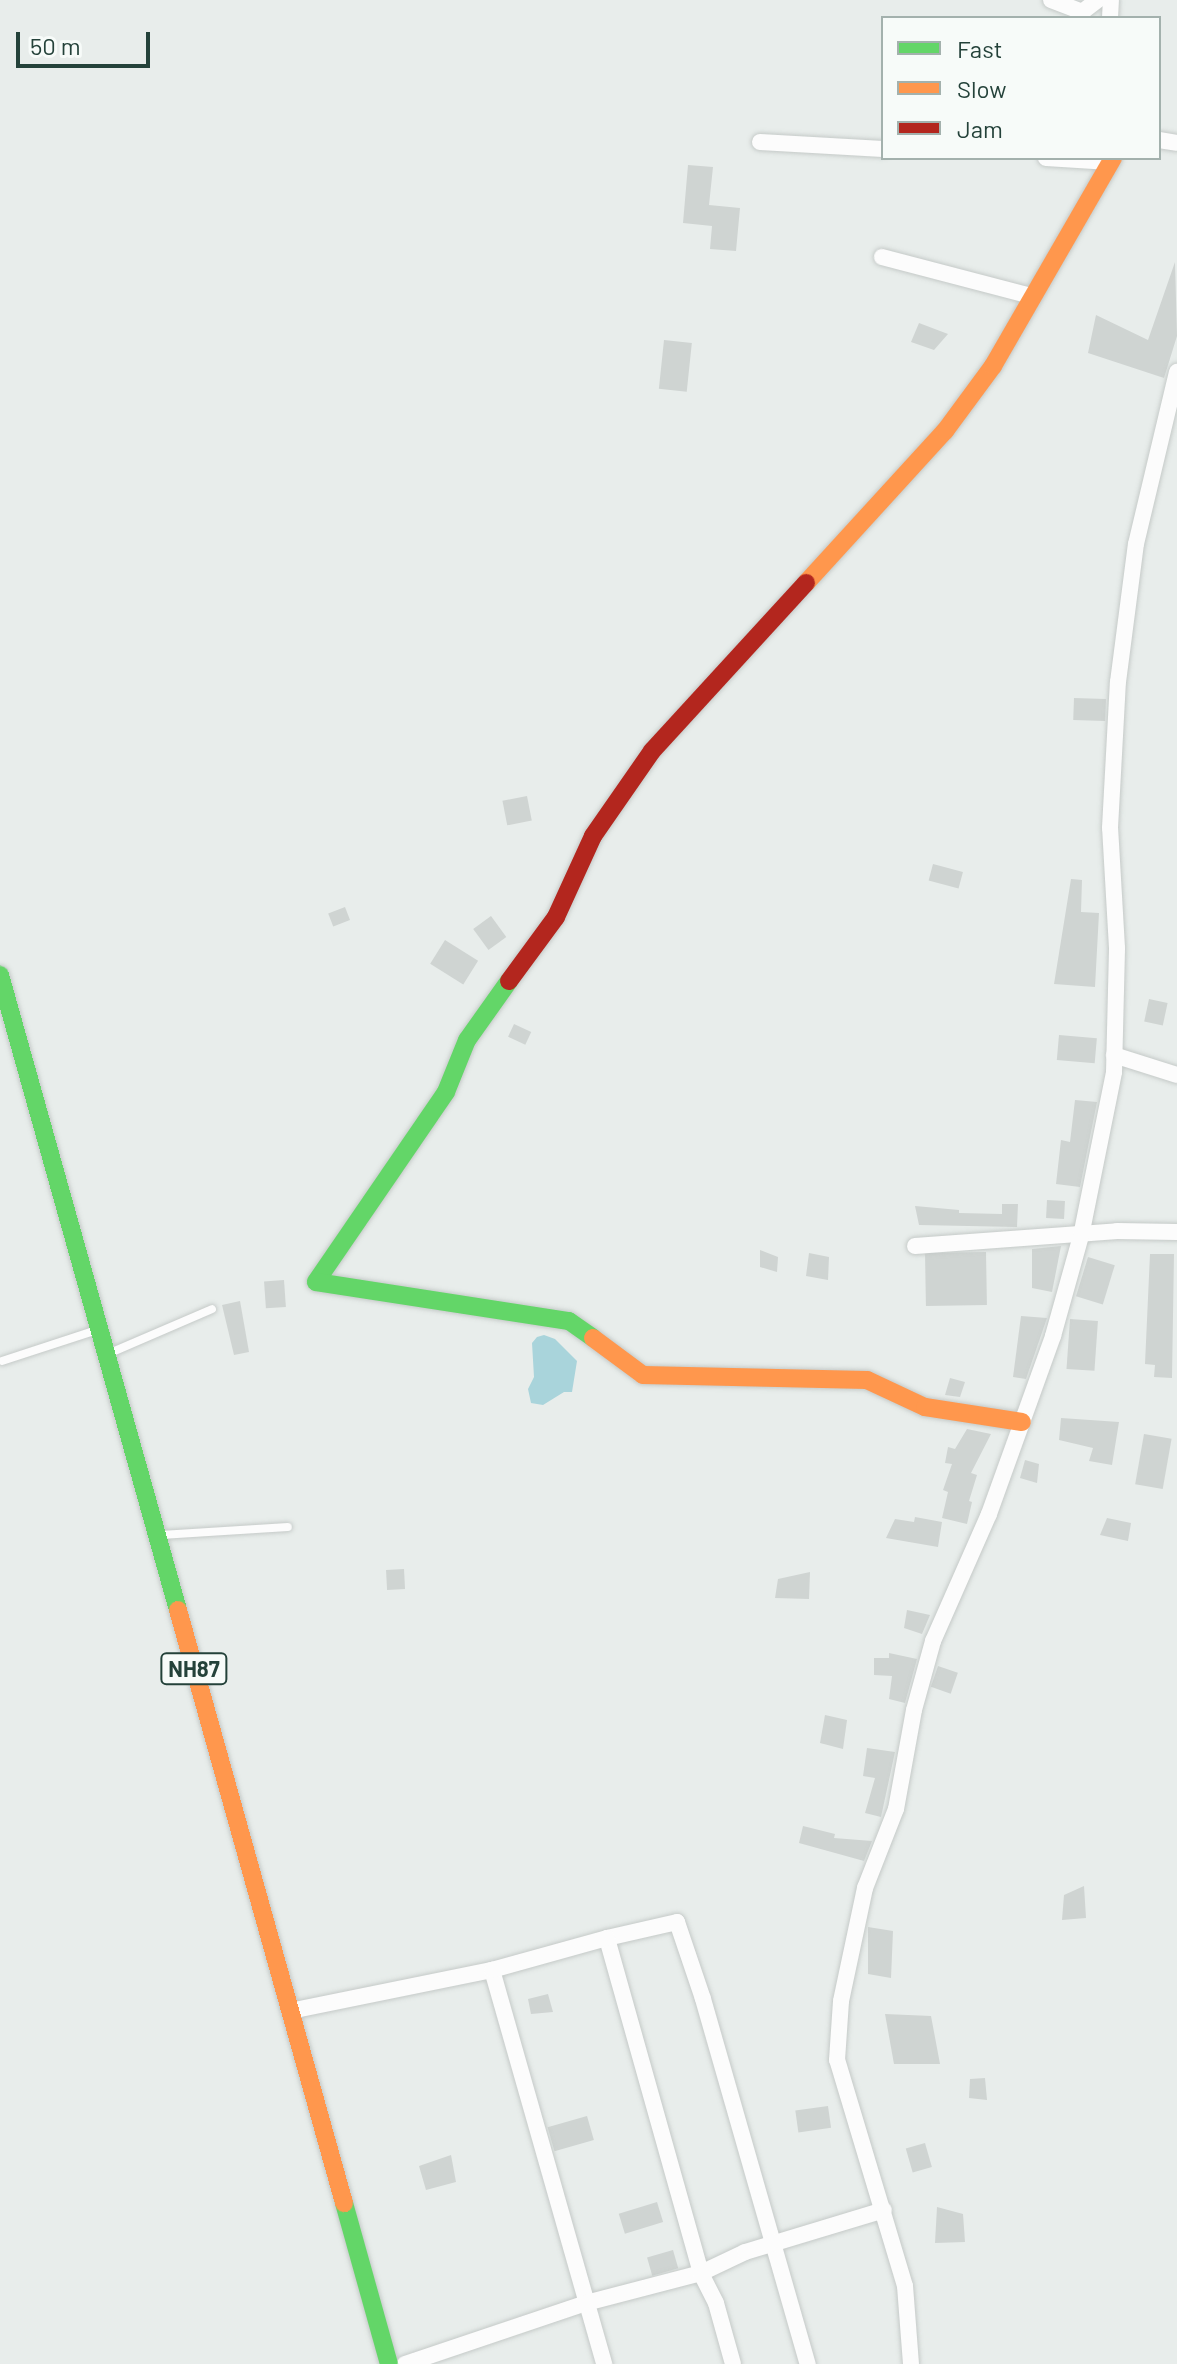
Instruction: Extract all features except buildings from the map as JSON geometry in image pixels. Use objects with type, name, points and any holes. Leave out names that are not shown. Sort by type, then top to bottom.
[{"type":"main road","points":[[1022,1422],[925,1407],[867,1380],[643,1375],[569,1321],[316,1282],[446,1092],[467,1040],[556,917],[593,836],[652,751],[945,431],[993,366],[1111,160]]},
{"type":"main road","name":"NH87","points":[[0,975],[389,2364]]},
{"type":"street","points":[[1051,0],[1082,12],[1098,0]]},
{"type":"street","points":[[760,142],[881,149]]},
{"type":"street","points":[[882,257],[1031,296]]},
{"type":"street","points":[[911,2364],[905,2286],[884,2210],[850,2112],[837,2060],[841,2001],[865,1888],[896,1809],[914,1710],[933,1641],[989,1514],[1053,1336],[1081,1236],[1114,1055],[1117,948],[1110,828],[1118,682],[1136,544],[1177,372]]},
{"type":"street","points":[[1114,1055],[1177,1075]]},
{"type":"street","points":[[915,1246],[1117,1231],[1177,1232]]},
{"type":"street","points":[[290,2011],[492,1970],[677,1922],[703,1999],[808,2364]]},
{"type":"street","points":[[607,1938],[701,2273],[716,2303],[733,2364]]},
{"type":"street","points":[[492,1970],[604,2364]]},
{"type":"street","points":[[405,2364],[586,2303],[701,2273],[772,2244],[884,2210]]},
{"type":"lane","points":[[106,1355],[212,1309]]},
{"type":"lane","points":[[2,1361],[98,1329]]},
{"type":"lane","points":[[156,1535],[288,1527]]},
{"type":"water","points":[[544,1335],[555,1339],[577,1361],[572,1392],[564,1392],[543,1405],[531,1403],[528,1389],[534,1377],[532,1343]]},
{"type":"traffic: fast","points":[[0,975],[178,1610]]},
{"type":"traffic: fast","points":[[509,981],[467,1040],[446,1092],[316,1282],[569,1321],[593,1338]]},
{"type":"traffic: fast","points":[[344,2203],[389,2364]]},
{"type":"traffic: slow","points":[[806,583],[945,431],[993,366],[1112,160]]},
{"type":"traffic: slow","points":[[593,1338],[643,1375],[867,1380],[925,1407],[1022,1422]]},
{"type":"traffic: slow","points":[[178,1610],[344,2203]]},
{"type":"traffic: jam","points":[[509,981],[556,917],[593,836],[652,751],[806,583]]}]
